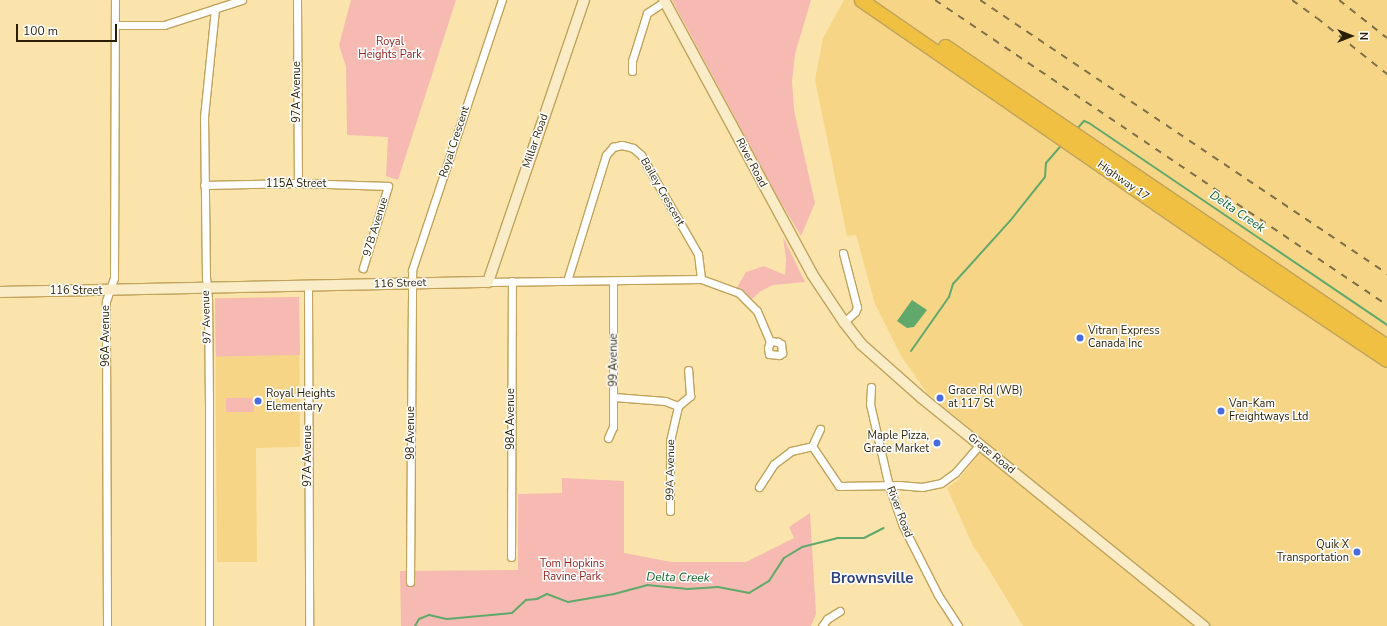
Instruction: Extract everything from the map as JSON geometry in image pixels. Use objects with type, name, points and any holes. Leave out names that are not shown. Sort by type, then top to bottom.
[{"type":"highway","name":"Highway 17","points":[[861,0],[1242,263],[1387,361]]},
{"type":"highway","name":"Highway 17","points":[[877,0],[1387,346]]},
{"type":"street","name":"96A Avenue","points":[[107,626],[106,301],[114,278],[115,0]]},
{"type":"street","points":[[115,25],[164,25],[242,0]]},
{"type":"street","name":"97A Avenue","points":[[296,0],[298,183]]},
{"type":"street","name":"Royal Crescent","points":[[411,284],[412,270],[502,0]]},
{"type":"street","name":"Millar Road","points":[[488,282],[584,0]]},
{"type":"street","points":[[632,71],[632,61],[647,13],[664,1]]},
{"type":"street","name":"River Road","points":[[664,1],[808,267],[844,322]]},
{"type":"street","name":"97 Avenue","points":[[209,626],[209,405],[204,117],[215,9]]},
{"type":"street","name":"Bailey Crescent","points":[[567,281],[606,155],[608,151],[618,146],[632,148],[641,155],[698,254],[701,278]]},
{"type":"street","name":"115A Street","points":[[204,185],[298,183],[388,186]]},
{"type":"street","name":"97B Avenue","points":[[363,268],[388,186]]},
{"type":"street","points":[[843,253],[857,307],[855,312],[844,322]]},
{"type":"street","name":"116 Street","points":[[0,292],[701,278],[739,293],[757,311],[770,341]]},
{"type":"street","name":"99 Avenue","points":[[608,438],[613,427],[614,397],[613,280]]},
{"type":"street","name":"98A Avenue","points":[[511,557],[512,281]]},
{"type":"street","name":"98 Avenue","points":[[410,582],[411,284]]},
{"type":"street","name":"97A Avenue","points":[[308,287],[309,626]]},
{"type":"street","name":"Grace Road","points":[[844,322],[861,344],[922,398],[1204,626]]},
{"type":"street","points":[[614,397],[666,400],[678,406],[690,396],[688,370]]},
{"type":"street","name":"River Road","points":[[871,387],[870,404],[888,486],[903,526],[923,567],[958,626]]},
{"type":"street","name":"99A Avenue","points":[[670,511],[670,441],[678,406]]},
{"type":"street","points":[[812,446],[820,429]]},
{"type":"street","points":[[812,446],[839,486],[922,487],[941,483],[955,472],[979,445]]},
{"type":"street","points":[[759,487],[774,464],[791,451],[812,446]]},
{"type":"street","points":[[822,626],[828,619],[840,611]]},
{"type":"shaded area","points":[[844,0],[1387,0],[1387,626],[1023,626],[973,546],[947,488],[959,479],[988,443],[927,393],[901,356],[875,304],[856,235],[847,236],[815,80],[823,38]]},
{"type":"shaded area","name":"Royal Heights Elementary","points":[[299,297],[300,447],[256,448],[257,562],[217,562],[215,298]]},
{"type":"shaded area","points":[[912,300],[927,310],[914,327],[907,328],[897,321]]},
{"type":"green space","name":"Royal Heights Park","points":[[351,0],[456,0],[398,180],[386,176],[388,137],[347,135],[346,67],[339,45]]},
{"type":"green space","points":[[672,0],[811,0],[795,54],[792,82],[794,110],[815,203],[801,236],[777,196]]},
{"type":"green space","points":[[783,237],[805,282],[773,285],[761,291],[752,299],[736,289],[746,272],[764,266],[785,275],[786,259]]},
{"type":"green space","points":[[299,297],[300,355],[216,356],[215,298]]},
{"type":"green space","points":[[226,398],[254,398],[254,412],[226,412]]},
{"type":"green space","name":"Tom Hopkins Ravine Park","points":[[562,478],[624,481],[624,553],[672,562],[746,562],[794,538],[789,527],[810,513],[816,614],[811,626],[401,626],[400,571],[518,570],[518,494],[562,493]]},
{"type":"waterway","name":"Delta Creek","points":[[1077,129],[1084,121],[1089,123],[1387,325]]},
{"type":"waterway","name":"Delta Creek","points":[[911,351],[949,297],[953,284],[1010,221],[1045,177],[1046,163],[1061,146]]},
{"type":"waterway","name":"Delta Creek","points":[[415,626],[419,619],[429,615],[447,619],[512,613],[526,600],[537,599],[547,594],[568,602],[614,594],[647,585],[688,589],[718,587],[749,593],[769,581],[784,558],[802,547],[837,538],[864,538],[884,528]]},
{"type":"railway","points":[[935,0],[1387,305]]},
{"type":"railway","points":[[980,0],[1387,274]]},
{"type":"railway","points":[[1292,0],[1387,74]]},
{"type":"railway","points":[[1339,0],[1387,38]]},
{"type":"place","name":"Vitran Express Canada Inc","points":[[1080,338]]},
{"type":"place","name":"Grace Rd (WB) at 117 St","points":[[940,398]]},
{"type":"place","name":"Royal Heights Elementary","points":[[258,401]]},
{"type":"place","name":"Van-Kam Freightways Ltd","points":[[1221,411]]},
{"type":"place","name":"Maple Pizza, Grace Market","points":[[937,443]]},
{"type":"place","name":"Quik X Transportation","points":[[1357,552]]},
{"type":"district","name":"Brownsville","points":[[872,579]]}]
